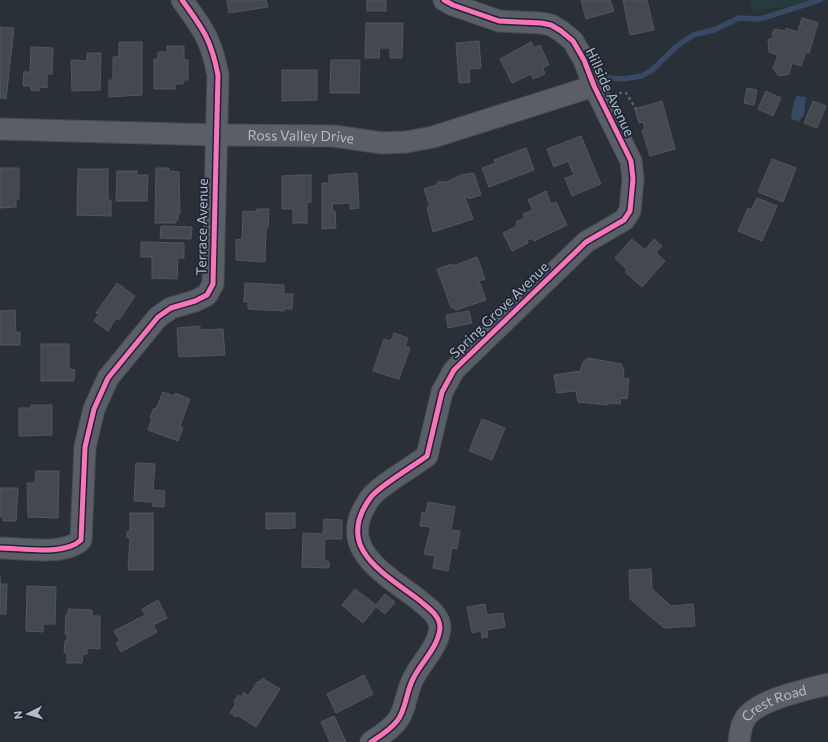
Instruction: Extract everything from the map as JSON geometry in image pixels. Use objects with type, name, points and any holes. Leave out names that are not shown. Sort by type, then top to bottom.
[{"type":"street","name":"Terrace Avenue","points":[[0,548],[60,550],[75,546],[81,540],[85,447],[94,409],[108,378],[158,317],[171,308],[196,301],[207,295],[212,284],[218,75],[212,49],[204,31],[182,0]]},
{"type":"street","name":"Hillside Avenue","points":[[444,0],[453,5],[499,21],[541,23],[561,31],[573,41],[584,60],[594,86],[624,150],[631,161],[632,199],[630,211],[624,220],[586,242]]},
{"type":"street","name":"Ross Valley Drive","points":[[0,129],[216,135],[334,136],[382,143],[406,142],[433,137],[594,86]]},
{"type":"street","name":"Spring Grove Avenue","points":[[371,742],[385,734],[398,720],[413,679],[437,642],[440,627],[434,612],[372,563],[360,548],[358,533],[361,514],[372,496],[427,456],[442,392],[454,370],[586,242]]},
{"type":"street","name":"Crest Road","points":[[739,742],[743,723],[752,710],[782,696],[828,684]]},
{"type":"green space","points":[[749,0],[828,0],[828,1],[754,11]]},
{"type":"water","points":[[797,96],[806,97],[804,115],[799,121],[793,120],[791,117],[794,101]]},
{"type":"building","points":[[227,0],[266,0],[268,7],[229,13]]},
{"type":"building","points":[[367,0],[386,0],[386,11],[367,11]]},
{"type":"building","points":[[581,0],[610,0],[614,11],[586,19]]},
{"type":"building","points":[[623,0],[647,0],[654,30],[630,35]]},
{"type":"building","points":[[802,18],[818,23],[809,53],[806,52],[801,66],[792,63],[789,74],[781,76],[778,75],[773,68],[778,55],[769,52],[768,40],[774,37],[772,35],[774,29],[786,31],[786,28],[798,32]]},
{"type":"building","points":[[366,23],[403,23],[402,58],[390,58],[390,48],[380,48],[379,58],[365,58]]},
{"type":"building","points":[[0,27],[14,28],[6,99],[0,98]]},
{"type":"building","points":[[479,41],[481,68],[469,69],[470,82],[459,83],[456,43]]},
{"type":"building","points":[[119,42],[142,42],[142,95],[109,97],[109,80],[113,80],[113,57],[119,57]]},
{"type":"building","points":[[531,42],[534,48],[540,45],[549,65],[543,68],[545,74],[533,79],[531,74],[512,83],[500,59]]},
{"type":"building","points":[[167,46],[184,46],[184,60],[188,60],[188,80],[183,80],[183,84],[175,84],[175,89],[154,89],[154,59],[158,59],[158,52],[167,52]]},
{"type":"building","points":[[31,47],[53,48],[52,74],[47,74],[47,88],[39,87],[39,91],[31,90],[31,86],[23,86],[24,72],[30,72]]},
{"type":"building","points":[[87,53],[101,53],[100,90],[72,91],[71,60],[87,61]]},
{"type":"building","points":[[331,60],[360,60],[359,93],[330,93]]},
{"type":"building","points":[[282,70],[317,70],[317,100],[282,101]]},
{"type":"building","points":[[747,88],[757,90],[754,105],[744,103]]},
{"type":"building","points":[[766,91],[781,98],[773,116],[758,109]]},
{"type":"building","points":[[662,101],[675,149],[650,156],[642,130],[645,129],[643,122],[639,123],[635,109]]},
{"type":"building","points":[[813,101],[826,106],[817,128],[804,123]]},
{"type":"building","points":[[581,136],[601,184],[572,196],[565,178],[574,175],[568,161],[554,167],[547,149]]},
{"type":"building","points":[[526,148],[534,170],[489,187],[482,168],[496,163],[494,160]]},
{"type":"building","points":[[772,159],[796,168],[783,202],[758,192]]},
{"type":"building","points":[[0,168],[19,168],[19,199],[16,199],[16,207],[0,208]]},
{"type":"building","points":[[156,168],[169,168],[169,171],[179,172],[180,214],[178,214],[178,220],[176,219],[176,223],[155,223]]},
{"type":"building","points":[[78,169],[108,169],[108,200],[111,200],[111,216],[77,215]]},
{"type":"building","points":[[117,171],[137,171],[137,175],[148,175],[147,201],[116,201]]},
{"type":"building","points":[[357,173],[359,208],[350,209],[350,203],[332,204],[333,212],[335,211],[336,228],[322,229],[322,183],[329,183],[329,175]]},
{"type":"building","points":[[474,173],[481,195],[469,199],[468,197],[465,197],[473,219],[433,232],[427,207],[430,206],[424,189],[436,185],[438,182],[447,182],[461,175]]},
{"type":"building","points":[[311,175],[311,202],[307,202],[307,223],[293,223],[293,209],[282,209],[282,176]]},
{"type":"building","points":[[546,191],[551,204],[556,202],[567,225],[534,241],[532,238],[527,240],[528,243],[512,251],[503,233],[517,226],[516,222],[525,218],[523,214],[533,210],[528,200]]},
{"type":"building","points":[[757,198],[777,206],[762,241],[738,231],[748,208],[751,210]]},
{"type":"building","points":[[257,209],[269,209],[268,228],[266,228],[265,262],[236,260],[236,239],[242,240],[243,211],[257,212]]},
{"type":"building","points":[[161,226],[192,227],[191,239],[160,238]]},
{"type":"building","points":[[632,239],[645,250],[654,239],[662,246],[656,253],[665,261],[642,287],[625,272],[627,270],[615,258]]},
{"type":"building","points":[[141,242],[184,243],[184,258],[178,258],[177,279],[152,278],[152,257],[141,257]]},
{"type":"building","points":[[477,257],[485,279],[479,281],[486,300],[456,310],[451,307],[437,269],[452,264],[453,266]]},
{"type":"building","points":[[117,283],[135,296],[119,320],[116,318],[108,331],[94,321],[99,314],[96,313]]},
{"type":"building","points":[[245,283],[284,285],[284,294],[293,294],[292,309],[284,309],[284,311],[248,309],[248,302],[244,302]]},
{"type":"building","points":[[15,310],[16,333],[20,332],[20,345],[0,345],[0,311]]},
{"type":"building","points":[[469,311],[472,323],[448,328],[446,315]]},
{"type":"building","points":[[200,326],[200,330],[223,329],[225,355],[179,357],[177,328]]},
{"type":"building","points":[[394,333],[408,338],[405,346],[410,348],[399,379],[373,371],[384,339],[391,341]]},
{"type":"building","points":[[41,344],[69,344],[69,369],[75,370],[74,381],[41,381]]},
{"type":"building","points":[[588,358],[621,364],[624,370],[623,378],[629,379],[627,399],[621,398],[620,404],[608,403],[608,405],[578,402],[576,391],[557,393],[554,375],[580,371],[583,362]]},
{"type":"building","points":[[163,392],[174,396],[175,393],[190,399],[180,426],[183,428],[178,441],[148,430],[152,418],[150,418],[154,408],[156,409]]},
{"type":"building","points":[[31,405],[52,405],[52,435],[19,436],[19,408],[31,408]]},
{"type":"building","points":[[482,419],[505,428],[492,460],[469,451]]},
{"type":"building","points":[[136,463],[155,464],[153,490],[165,491],[164,507],[152,506],[153,502],[134,501]]},
{"type":"building","points":[[36,471],[59,471],[58,518],[28,517],[27,483],[35,483]]},
{"type":"building","points":[[0,488],[18,488],[16,521],[3,521],[3,517],[0,517]]},
{"type":"building","points":[[428,502],[455,507],[451,530],[460,531],[457,549],[452,548],[448,571],[433,568],[435,556],[424,554],[431,527],[420,526],[422,512],[426,513]]},
{"type":"building","points":[[130,513],[153,513],[153,570],[128,570],[130,538],[127,537],[127,532],[130,530]]},
{"type":"building","points":[[266,513],[295,513],[295,528],[266,529]]},
{"type":"building","points":[[324,519],[342,520],[342,539],[325,539],[324,559],[329,562],[329,568],[302,567],[303,533],[323,534]]},
{"type":"building","points":[[651,569],[652,589],[671,606],[693,604],[695,626],[664,628],[630,599],[629,570]]},
{"type":"building","points":[[0,584],[7,584],[6,614],[0,614]]},
{"type":"building","points":[[27,586],[56,587],[55,624],[43,624],[43,632],[26,631]]},
{"type":"building","points":[[355,589],[376,605],[385,594],[395,602],[385,614],[376,607],[363,623],[342,605]]},
{"type":"building","points":[[158,600],[167,618],[153,625],[157,632],[121,652],[116,643],[120,641],[114,631],[145,615],[142,609]]},
{"type":"building","points":[[485,604],[487,615],[503,613],[505,627],[487,630],[488,637],[482,638],[481,631],[472,633],[467,607]]},
{"type":"building","points":[[68,609],[92,610],[92,616],[100,616],[100,649],[87,648],[87,654],[83,654],[82,663],[67,663],[67,653],[64,653],[65,641],[67,641],[67,633],[65,634],[66,615],[68,615]]},
{"type":"building","points":[[364,675],[373,694],[336,713],[327,694]]},
{"type":"building","points":[[262,678],[280,689],[256,727],[237,715],[236,717],[230,713],[236,703],[234,702],[238,695],[241,697],[244,692],[248,696],[258,681],[260,682]]},
{"type":"building","points":[[334,716],[346,742],[330,742],[321,722]]},
{"type":"waterway","points":[[600,80],[608,78],[623,79],[642,76],[652,70],[677,46],[693,35],[714,30],[739,18],[760,19],[820,0]]},
{"type":"cycle path","points":[[0,548],[54,550],[74,545],[81,540],[85,447],[94,409],[108,378],[158,317],[171,308],[195,301],[207,295],[213,284],[218,75],[209,43],[196,19],[182,0]]},
{"type":"cycle path","points":[[371,742],[385,733],[400,717],[411,684],[416,673],[433,648],[439,635],[440,628],[438,619],[433,612],[391,580],[368,558],[360,545],[358,531],[361,515],[371,497],[375,493],[427,456],[442,392],[454,370],[586,242],[624,220],[630,211],[633,179],[631,161],[594,86],[584,60],[573,41],[551,25],[541,23],[499,21],[453,5],[444,0]]}]
